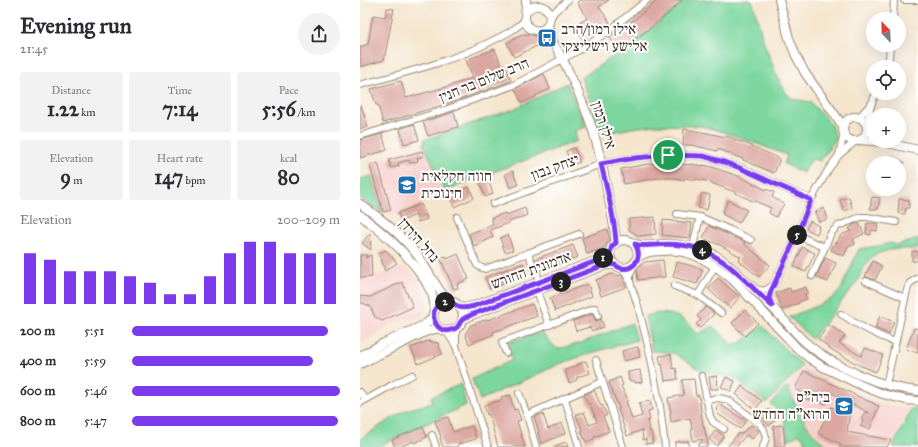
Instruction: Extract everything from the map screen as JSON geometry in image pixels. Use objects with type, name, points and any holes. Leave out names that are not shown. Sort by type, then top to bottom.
[{"type":"street","points":[[526,0],[526,16],[528,26],[536,30]]},
{"type":"street","name":"הרב שלום בר חנין","points":[[360,136],[442,112],[514,85],[581,49],[606,33],[647,0]]},
{"type":"street","points":[[779,0],[789,38],[804,74],[831,109],[843,128],[844,134],[847,138],[852,140],[866,141]]},
{"type":"street","points":[[893,12],[894,0]]},
{"type":"street","points":[[904,0],[918,0]]},
{"type":"street","points":[[511,32],[521,24],[531,7],[538,4],[550,7],[566,1]]},
{"type":"street","points":[[360,85],[443,61],[481,47],[511,32],[522,29],[536,30],[546,27],[554,12],[566,1]]},
{"type":"street","points":[[538,4],[549,12],[549,22]]},
{"type":"street","name":"אילן רמון","points":[[549,22],[549,33],[552,42]]},
{"type":"street","name":"אילן רמון","points":[[536,30],[546,35],[552,42],[563,60],[584,107],[593,132],[601,164],[614,223],[616,243]]},
{"type":"street","points":[[871,108],[873,100]]},
{"type":"street","points":[[839,154],[843,138],[843,128],[846,121],[855,117],[872,103]]},
{"type":"street","points":[[772,306],[769,298],[771,291],[797,235],[811,200],[839,154],[865,135],[866,125],[862,119],[844,116],[831,109]]},
{"type":"street","points":[[906,147],[918,150]]},
{"type":"street","name":"יצחק נבון","points":[[493,204],[601,164],[654,156],[686,155],[703,156],[724,162],[811,200]]},
{"type":"street","name":"נחל הירדן","points":[[360,204],[379,217],[403,238],[428,270],[449,302]]},
{"type":"street","points":[[677,214],[700,217],[751,240]]},
{"type":"street","name":"נחל הירדן","points":[[360,215],[395,244],[420,274],[432,292],[434,313]]},
{"type":"street","points":[[457,217],[477,265],[485,269],[579,234]]},
{"type":"street","points":[[693,246],[700,217]]},
{"type":"street","points":[[812,276],[830,233],[834,229],[856,219],[866,217],[896,222]]},
{"type":"street","name":"אילן רמון","points":[[614,223],[625,240]]},
{"type":"street","points":[[797,235],[824,247]]},
{"type":"street","points":[[665,447],[660,406],[650,354],[638,306],[627,275],[611,259],[610,253],[612,246],[620,241],[630,241],[639,246],[663,244],[693,246],[715,256],[724,262],[772,306],[804,341],[815,350],[840,366],[868,378],[886,385],[918,391]]},
{"type":"street","points":[[630,282],[630,274],[636,261],[638,250],[635,244]]},
{"type":"street","points":[[618,266],[628,268],[644,253],[657,251],[677,251],[692,254],[715,266],[733,280],[797,348],[814,361],[836,374],[883,394],[906,400],[918,401]]},
{"type":"street","points":[[528,253],[540,282]]},
{"type":"street","name":"אדמונית החורש","points":[[460,308],[474,306],[540,282],[599,260],[610,253]]},
{"type":"street","name":"אדמונית החורש","points":[[462,320],[473,314],[605,265],[618,266]]},
{"type":"street","points":[[698,294],[715,266]]},
{"type":"street","points":[[886,385],[905,298],[910,283],[918,278]]},
{"type":"street","points":[[866,281],[905,298]]},
{"type":"street","points":[[750,286],[762,291],[766,290],[775,283]]},
{"type":"street","points":[[674,286],[698,294],[721,314]]},
{"type":"street","points":[[537,291],[549,325]]},
{"type":"street","points":[[360,356],[384,343],[424,325],[428,322],[441,304],[449,302],[456,304],[460,308],[462,320],[456,328],[452,330],[431,330],[420,334],[360,364]]},
{"type":"street","points":[[506,353],[502,342],[595,308],[598,316]]},
{"type":"street","points":[[434,313],[436,324],[456,346]]},
{"type":"street","points":[[841,314],[880,337],[895,342]]},
{"type":"street","points":[[456,328],[456,346],[488,447]]},
{"type":"street","points":[[596,360],[623,447]]},
{"type":"street","points":[[360,392],[362,402],[412,375]]},
{"type":"street","points":[[702,376],[710,416],[713,422],[724,429]]},
{"type":"street","points":[[527,415],[602,382]]},
{"type":"street","points":[[519,393],[536,447]]},
{"type":"street","points":[[707,401],[716,398],[728,400],[760,424],[764,430],[766,438],[763,447]]},
{"type":"street","points":[[565,399],[578,447]]},
{"type":"street","points":[[432,435],[436,447]]},
{"type":"shaded area","name":"חווה חקלאית חינוכית","points":[[423,146],[443,193],[389,216],[382,213],[368,163]]},
{"type":"shaded area","points":[[373,253],[374,276],[406,267],[415,276],[428,300],[424,313],[418,318],[399,321],[383,329],[376,335],[360,344],[360,254]]},
{"type":"shaded area","name":"ביה\"ס הרוא\"ה החדש","points":[[805,365],[825,379],[849,392],[882,404],[908,409],[889,447],[831,447],[824,444],[812,432],[800,416],[787,386]]},
{"type":"green space","points":[[685,0],[752,0],[765,46],[783,88],[793,99],[810,102],[830,123],[836,139],[820,161],[812,159],[803,173],[784,164],[787,155],[727,133],[701,126],[655,125],[603,134],[581,78],[648,32]]},
{"type":"green space","points":[[567,83],[586,127],[575,131],[577,141],[445,191],[423,143],[425,143],[424,140],[514,109]]},
{"type":"green space","points":[[371,176],[382,213],[360,198],[360,179]]},
{"type":"green space","points":[[918,238],[918,249],[894,249],[876,254],[863,269],[857,282],[812,339],[789,317],[831,299],[840,291],[859,249],[890,243],[897,245]]},
{"type":"green space","points":[[658,313],[671,314],[681,318],[698,334],[713,326],[732,344],[740,343],[763,326],[803,365],[767,403],[733,377],[703,372],[674,353],[652,351],[645,316]]},
{"type":"green space","points":[[632,323],[637,340],[562,363],[480,400],[472,379],[512,360],[507,343],[541,332],[557,349],[578,344]]},
{"type":"green space","points":[[461,384],[466,405],[379,447],[360,447],[360,439],[390,419],[409,409],[433,402],[431,397]]},
{"type":"green space","points":[[787,386],[809,429],[815,436],[831,447],[809,447],[800,434],[788,440],[784,418],[771,404]]},
{"type":"green space","points":[[918,408],[918,447],[893,447],[911,409]]},
{"type":"building","points":[[580,0],[609,0],[599,7],[610,22],[583,40],[574,27],[587,18],[577,2]]},
{"type":"building","points":[[658,0],[682,0],[669,13],[619,51],[609,37],[634,20]]},
{"type":"building","points":[[387,8],[394,9],[384,60],[360,67],[360,47],[368,44],[373,15],[385,17]]},
{"type":"building","points":[[528,34],[541,36],[545,42],[514,57],[507,43],[522,35]]},
{"type":"building","points":[[495,49],[502,67],[506,66],[511,81],[456,101],[383,123],[378,105],[376,105],[371,89],[401,81],[406,98],[446,87],[473,78],[466,60]]},
{"type":"building","points":[[544,74],[550,89],[522,103],[515,89]]},
{"type":"building","points":[[361,105],[368,127],[360,129],[360,106]]},
{"type":"building","points":[[454,112],[458,127],[428,136],[423,122]]},
{"type":"building","points":[[414,124],[419,140],[404,144],[400,129]]},
{"type":"building","points":[[684,129],[727,136],[780,159],[774,173],[732,154],[717,149],[717,151],[692,145],[683,145]]},
{"type":"building","points":[[382,134],[387,150],[360,158],[360,140]]},
{"type":"building","points":[[574,148],[580,162],[572,165],[566,151]]},
{"type":"building","points":[[422,151],[424,156],[417,158],[418,161],[410,163],[409,160],[398,163],[399,166],[391,168],[389,160]]},
{"type":"building","points":[[378,163],[391,210],[383,212],[370,166]]},
{"type":"building","points":[[663,163],[703,165],[712,167],[738,176],[766,190],[774,192],[772,197],[784,204],[776,217],[769,213],[771,208],[711,182],[696,179],[684,178],[684,180],[675,178],[658,178],[624,184],[621,169]]},
{"type":"building","points":[[513,171],[518,185],[510,188],[505,174]]},
{"type":"building","points":[[488,180],[493,194],[485,197],[480,183]]},
{"type":"building","points":[[469,187],[474,198],[454,207],[449,196]]},
{"type":"building","points":[[702,193],[710,195],[707,210],[698,208]]},
{"type":"building","points":[[849,197],[852,208],[844,211],[840,200]]},
{"type":"building","points":[[872,197],[880,198],[878,209],[870,209]]},
{"type":"building","points":[[899,199],[909,200],[909,208],[906,208],[905,214],[898,213]]},
{"type":"building","points":[[728,200],[747,210],[739,223],[722,214]]},
{"type":"building","points":[[421,204],[427,219],[418,222],[416,215],[401,221],[398,213]]},
{"type":"building","points":[[525,208],[527,215],[490,230],[493,237],[474,246],[469,234],[493,224],[491,218],[505,213],[506,215]]},
{"type":"building","points":[[824,208],[828,219],[819,222],[815,212]]},
{"type":"building","points":[[655,217],[656,234],[639,236],[629,230],[629,219]]},
{"type":"building","points":[[663,220],[692,223],[690,238],[662,235]]},
{"type":"building","points":[[810,221],[819,226],[817,234],[806,229]]},
{"type":"building","points":[[859,223],[864,234],[853,239],[855,244],[848,247],[844,256],[831,250],[841,235],[851,231],[849,228],[853,226],[852,225]]},
{"type":"building","points":[[867,223],[878,224],[877,231],[871,230],[871,235],[866,234]]},
{"type":"building","points":[[709,226],[745,242],[744,244],[770,265],[759,277],[738,260],[741,257],[720,245],[703,238]]},
{"type":"building","points":[[607,229],[610,240],[604,248],[587,254],[582,238]]},
{"type":"building","points":[[370,233],[371,250],[362,243]]},
{"type":"building","points":[[508,235],[513,250],[505,252],[500,238]]},
{"type":"building","points":[[573,245],[578,257],[540,271],[535,259]]},
{"type":"building","points":[[802,247],[815,253],[806,272],[794,267]]},
{"type":"building","points":[[386,250],[397,263],[385,271],[379,253]]},
{"type":"building","points":[[912,251],[918,252],[918,261],[912,261]]},
{"type":"building","points":[[458,254],[469,279],[457,284],[458,288],[454,289],[440,258],[446,256],[447,259]]},
{"type":"building","points":[[360,255],[367,255],[365,258],[371,255],[372,277],[360,278]]},
{"type":"building","points":[[825,258],[836,263],[828,282],[816,277]]},
{"type":"building","points":[[663,260],[665,277],[638,280],[637,268],[645,262]]},
{"type":"building","points":[[873,261],[882,266],[875,280],[865,276]]},
{"type":"building","points":[[677,262],[703,270],[697,284],[673,277]]},
{"type":"building","points":[[523,263],[528,275],[490,289],[485,277]]},
{"type":"building","points":[[612,274],[622,276],[626,287],[601,296],[596,280]]},
{"type":"building","points":[[718,278],[740,297],[730,308],[708,289]]},
{"type":"building","points":[[402,282],[413,307],[382,321],[375,317],[370,306],[360,303],[360,296],[370,297]]},
{"type":"building","points":[[588,284],[592,296],[555,311],[550,298]]},
{"type":"building","points":[[806,287],[808,293],[805,294],[807,299],[782,310],[776,293],[790,288],[791,292]]},
{"type":"building","points":[[532,304],[537,316],[493,332],[494,334],[469,344],[465,334],[471,325]]},
{"type":"building","points":[[706,307],[714,314],[700,328],[696,324],[701,320],[697,316]]},
{"type":"building","points":[[745,310],[758,323],[745,336],[732,323]]},
{"type":"building","points":[[592,314],[596,321],[601,319],[604,327],[592,331],[590,327],[576,331],[573,321]]},
{"type":"building","points":[[880,316],[894,322],[889,334],[875,328]]},
{"type":"building","points":[[829,325],[845,336],[839,343],[861,356],[865,348],[883,355],[876,372],[859,365],[832,350],[818,339]]},
{"type":"building","points":[[914,328],[918,329],[918,353],[906,349]]},
{"type":"building","points":[[428,341],[438,343],[442,354],[418,364],[411,348]]},
{"type":"building","points":[[638,347],[640,357],[624,361],[622,351]]},
{"type":"building","points":[[671,354],[673,369],[676,368],[678,379],[665,381],[659,356]]},
{"type":"building","points":[[586,361],[590,373],[577,377],[577,380],[569,383],[565,370]]},
{"type":"building","points":[[640,370],[642,382],[635,383],[635,381],[629,381],[628,372]]},
{"type":"building","points":[[804,371],[879,406],[870,429],[860,426],[863,420],[861,419],[865,412],[869,413],[832,393],[826,404],[798,397],[800,391],[795,389]]},
{"type":"building","points":[[717,376],[718,389],[711,389],[709,377]]},
{"type":"building","points":[[620,377],[623,385],[621,386],[628,400],[626,401],[632,419],[642,416],[639,403],[650,401],[652,410],[648,411],[650,420],[647,421],[650,432],[651,431],[653,443],[646,444],[646,439],[643,440],[642,430],[627,436],[609,382]]},
{"type":"building","points":[[726,377],[735,381],[731,391],[721,387]]},
{"type":"building","points":[[694,379],[696,396],[699,395],[703,426],[708,445],[707,447],[697,447],[703,439],[693,441],[690,418],[671,422],[668,398],[684,395],[682,380]]},
{"type":"building","points":[[742,386],[762,401],[755,410],[736,394]]},
{"type":"building","points":[[594,390],[607,415],[603,417],[609,431],[586,442],[576,415],[584,412],[589,425],[597,422],[590,404],[588,404],[584,395]]},
{"type":"building","points":[[510,395],[514,410],[517,409],[521,420],[517,421],[525,447],[498,447],[489,414],[487,415],[484,405],[502,400],[501,397]]},
{"type":"building","points":[[719,404],[746,421],[740,429],[718,414],[716,408]]},
{"type":"building","points":[[831,407],[839,410],[850,410],[847,432],[891,440],[887,447],[839,447],[841,444],[818,433]]},
{"type":"building","points":[[769,409],[777,418],[769,426],[761,416]]},
{"type":"building","points":[[543,414],[548,429],[562,423],[566,433],[541,444],[534,417]]},
{"type":"building","points":[[448,417],[453,432],[472,426],[476,439],[458,444],[458,447],[443,447],[435,421]]},
{"type":"building","points":[[751,425],[759,431],[752,439],[746,435],[736,447],[727,447],[739,433],[740,435]]},
{"type":"building","points":[[783,425],[784,447],[774,447],[773,426]]},
{"type":"building","points":[[423,427],[427,437],[414,443],[413,441],[400,447],[395,447],[392,440]]},
{"type":"building","points":[[716,430],[724,436],[717,446],[709,439]]},
{"type":"building","points":[[688,441],[689,447],[675,447],[675,442]]},
{"type":"building","points":[[566,442],[568,447],[554,447],[554,446]]},
{"type":"place","name":"אילן רמון/הרב אלישע וישליצקי","points":[[547,38]]},
{"type":"place","name":"חווה חקלאית חינוכית","points":[[407,185]]},
{"type":"place","name":"ביה\"ס הרוא\"ה החדש","points":[[844,406]]},
{"type":"route","points":[[668,155],[703,156],[724,162],[811,200],[797,235],[771,291],[769,298],[772,306],[739,274],[724,262],[699,248],[680,245],[663,244],[639,246],[635,244],[639,254],[637,261],[628,268],[605,265],[473,314],[462,320],[456,328],[452,330],[443,330],[436,324],[433,313],[437,306],[443,303],[453,302],[460,308],[474,306],[599,260],[610,253],[612,246],[616,243],[614,223],[601,164],[635,158],[668,155]]}]
